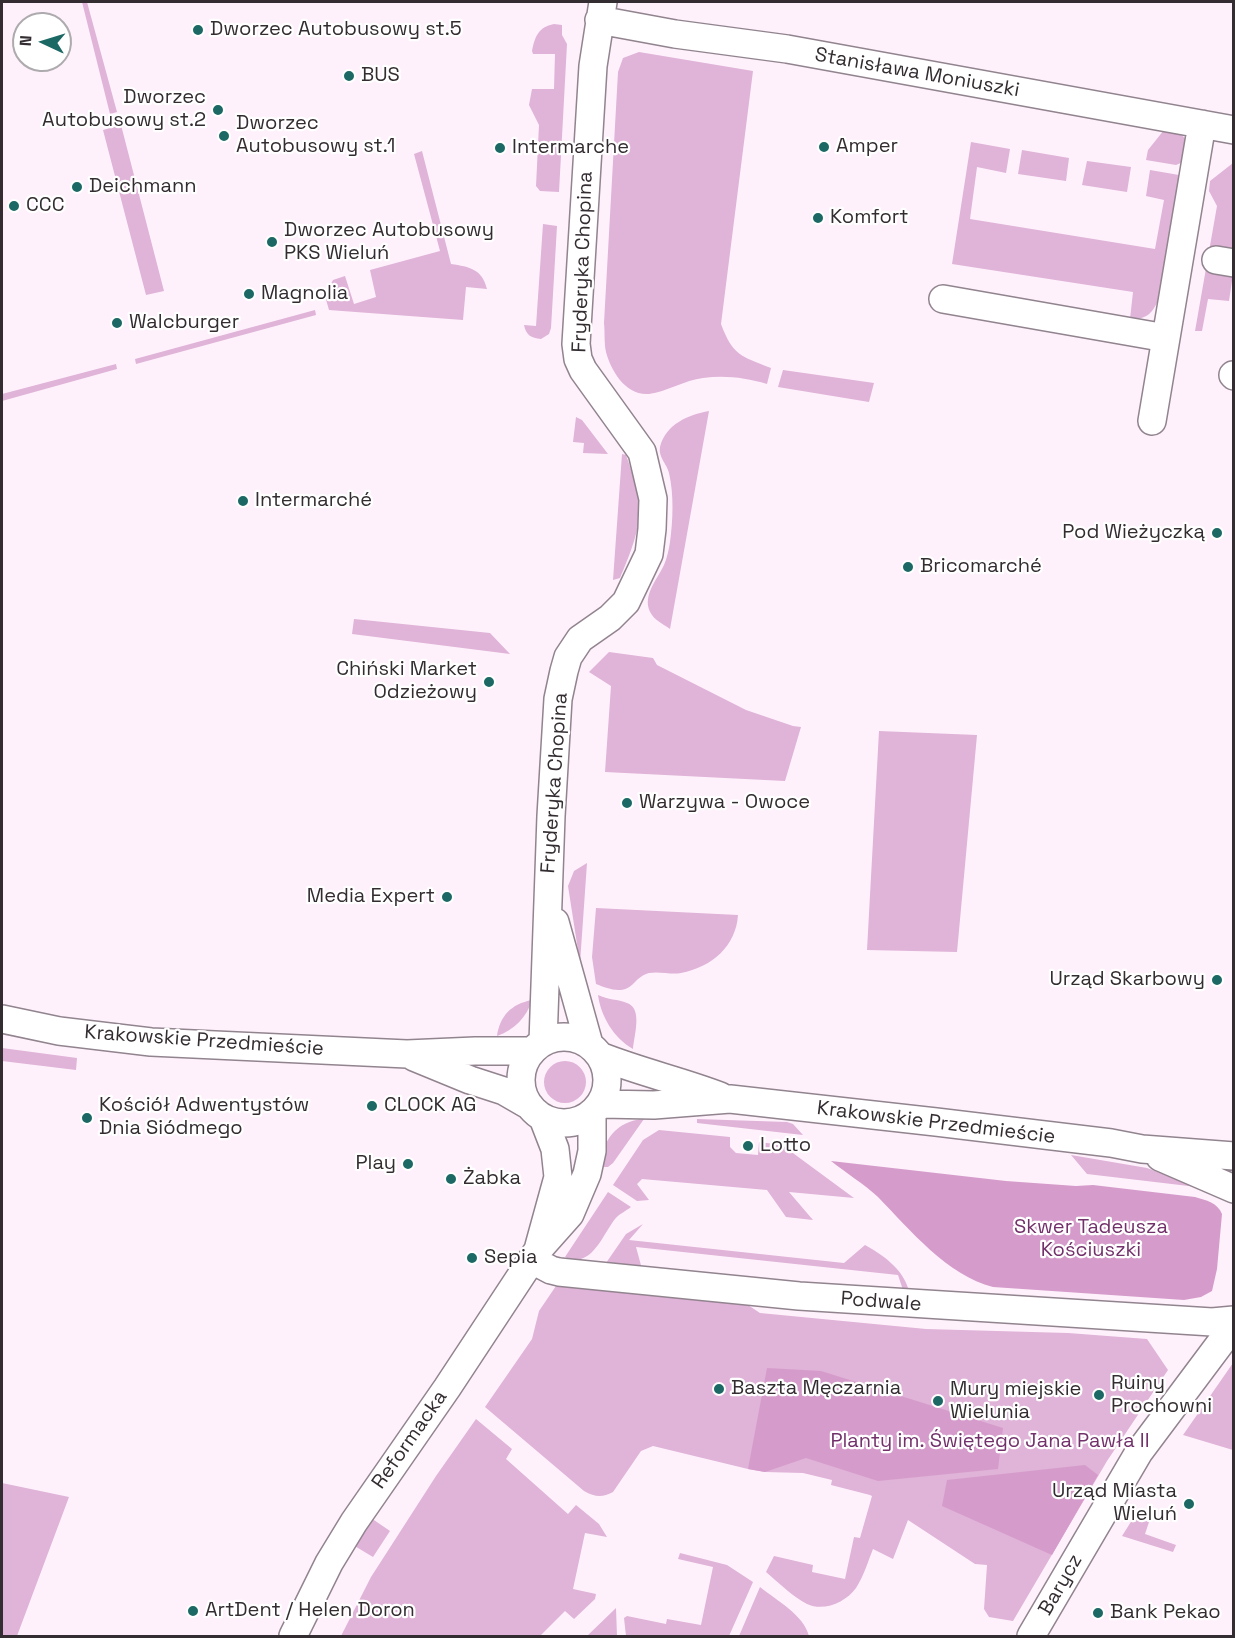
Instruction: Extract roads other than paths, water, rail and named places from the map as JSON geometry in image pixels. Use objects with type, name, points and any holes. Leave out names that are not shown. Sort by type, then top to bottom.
[{"type":"street","name":"Stanisława Moniuszki","points":[[601,11],[675,34],[787,49],[1233,130]]},
{"type":"street","name":"Fryderyka Chopina","points":[[537,1047],[548,901],[558,699],[564,671],[568,657],[580,639],[610,618],[626,602],[649,554],[652,529],[653,499],[642,452],[583,370],[578,359],[576,344],[593,66],[601,11]]},
{"type":"street","points":[[1152,421],[1202,124]]},
{"type":"street","points":[[943,299],[1166,338]]},
{"type":"street","name":"Fryderyka Chopina","points":[[548,901],[595,1050]]},
{"type":"street","name":"Krakowskie Przedmieście","points":[[2,1019],[59,1031],[151,1042],[407,1054],[537,1047]]},
{"type":"street","points":[[564,1036],[575,1038],[595,1050],[605,1064],[608,1077],[607,1091],[597,1109],[580,1121],[566,1124],[553,1122],[536,1112],[522,1090],[521,1079],[523,1068],[537,1047],[553,1038],[564,1036]]},
{"type":"street","name":"Krakowskie Przedmieście","points":[[595,1050],[633,1069],[691,1085],[730,1099]]},
{"type":"street","name":"Krakowskie Przedmieście","points":[[407,1054],[470,1080],[504,1091],[536,1112]]},
{"type":"street","name":"Krakowskie Przedmieście","points":[[597,1109],[730,1099],[970,1126],[1143,1149],[1233,1155]]},
{"type":"street","name":"Reformacka","points":[[293,1636],[329,1563],[354,1522],[535,1255],[570,1214],[582,1190],[592,1151],[597,1109]]},
{"type":"street","name":"Reformacka","points":[[535,1255],[558,1177],[555,1149],[536,1112]]},
{"type":"street","name":"Krakowskie Przedmieście","points":[[1143,1149],[1233,1189]]},
{"type":"street","name":"Podwale","points":[[535,1255],[551,1270],[559,1272],[799,1296],[1212,1322],[1233,1320]]},
{"type":"street","name":"Barycz","points":[[1031,1636],[1139,1452],[1233,1325]]},
{"type":"place","name":"Dworzec Autobusowy st.5","points":[[198,30]]},
{"type":"place","name":"BUS","points":[[349,76]]},
{"type":"place","name":"Dworzec Autobusowy st.2","points":[[218,110]]},
{"type":"place","name":"Dworzec Autobusowy st.1","points":[[224,136]]},
{"type":"place","name":"Amper","points":[[824,147]]},
{"type":"place","name":"Intermarche","points":[[500,148]]},
{"type":"place","name":"Deichmann","points":[[77,187]]},
{"type":"place","name":"CCC","points":[[14,206]]},
{"type":"place","name":"Komfort","points":[[818,218]]},
{"type":"place","name":"Dworzec Autobusowy PKS Wieluń","points":[[272,242]]},
{"type":"place","name":"Magnolia","points":[[249,294]]},
{"type":"place","name":"Walcburger","points":[[117,323]]},
{"type":"place","name":"Intermarché","points":[[243,501]]},
{"type":"place","name":"Pod Wieżyczką","points":[[1217,533]]},
{"type":"place","name":"Bricomarché","points":[[908,567]]},
{"type":"place","name":"Chiński Market Odzieżowy","points":[[489,682]]},
{"type":"place","name":"Warzywa - Owoce","points":[[627,803]]},
{"type":"place","name":"Media Expert","points":[[447,897]]},
{"type":"place","name":"Urząd Skarbowy","points":[[1217,980]]},
{"type":"place","name":"CLOCK AG","points":[[372,1106]]},
{"type":"place","name":"Kościół Adwentystów Dnia Siódmego","points":[[87,1118]]},
{"type":"place","name":"Lotto","points":[[748,1146]]},
{"type":"place","name":"Play","points":[[408,1164]]},
{"type":"place","name":"Żabka","points":[[451,1179]]},
{"type":"place","name":"Sepia","points":[[472,1258]]},
{"type":"place","name":"Baszta Męczarnia","points":[[719,1389]]},
{"type":"place","name":"Ruiny Prochowni","points":[[1099,1395]]},
{"type":"place","name":"Mury miejskie Wielunia","points":[[938,1401]]},
{"type":"place","name":"Urząd Miasta Wieluń","points":[[1189,1504]]},
{"type":"place","name":"ArtDent / Helen Doron","points":[[193,1611]]},
{"type":"place","name":"Bank Pekao","points":[[1098,1613]]},
{"type":"park label","name":"Skwer Tadeusza Kościuszki","points":[[1091,1240]]},
{"type":"park label","name":"Planty im. Świętego Jana Pawła II","points":[[990,1442]]}]
